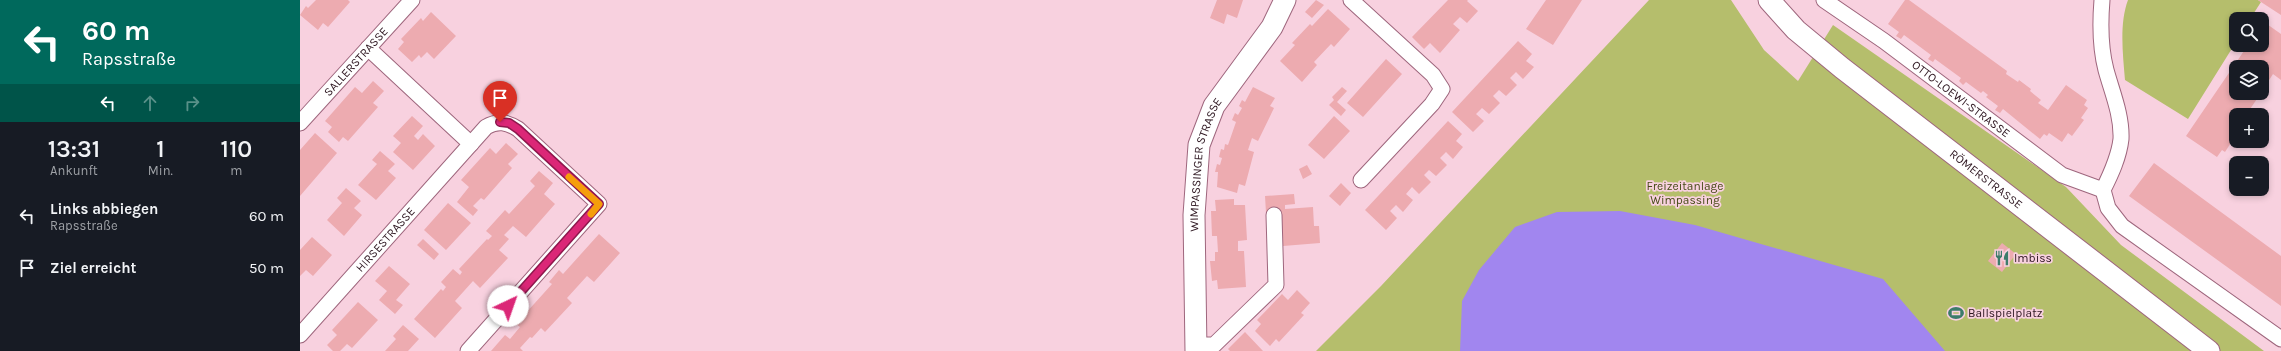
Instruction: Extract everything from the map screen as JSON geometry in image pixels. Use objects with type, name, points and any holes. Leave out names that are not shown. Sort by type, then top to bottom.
[{"type":"main road","name":"WIMPASSINGER STRASSE","points":[[1196,348],[1194,215],[1199,145],[1214,106],[1272,27],[1285,0]]},
{"type":"main road","name":"RÖMERSTRASSE","points":[[1775,2],[1796,30],[1842,68],[2209,351]]},
{"type":"street","name":"SALLERSTRASSE","points":[[300,123],[412,0]]},
{"type":"street","points":[[1351,0],[1433,75],[1442,89],[1432,104],[1361,180]]},
{"type":"street","name":"OTTO-LOEWI-STRASSE","points":[[1824,0],[1884,41],[2062,175],[2103,190]]},
{"type":"street","points":[[2102,0],[2100,17],[2103,54],[2121,126],[2116,160],[2103,190],[2108,208],[2122,226],[2281,339]]},
{"type":"street","points":[[368,48],[471,144]]},
{"type":"street","name":"HIRSESTRASSE","points":[[300,335],[486,127],[500,122],[509,123],[518,129],[599,204],[468,351]]},
{"type":"street","points":[[1196,348],[1214,345],[1276,285],[1274,215]]},
{"type":"green space","name":"Freizeitanlage Wimpassing","points":[[1649,0],[1731,0],[1764,50],[1798,81],[1833,25],[2066,187],[2121,245],[2264,351],[1316,351],[1381,286]]},
{"type":"green space","points":[[2128,0],[2258,0],[2261,2],[2255,12],[2229,12],[2230,52],[2188,119],[2125,80],[2123,19]]},
{"type":"shaded area","points":[[1620,211],[1695,225],[1883,279],[1945,351],[1460,351],[1462,301],[1479,270],[1515,227],[1557,212]]},
{"type":"building","points":[[316,0],[348,0],[350,2],[328,27],[323,23],[318,30],[300,15],[306,6],[308,8]]},
{"type":"building","points":[[1217,0],[1243,0],[1237,18],[1227,14],[1224,24],[1210,18]]},
{"type":"building","points":[[1316,0],[1324,5],[1312,18],[1305,12]]},
{"type":"building","points":[[1448,0],[1468,0],[1467,1],[1478,11],[1467,23],[1460,17],[1453,24],[1460,30],[1440,53],[1430,43],[1424,49],[1412,37]]},
{"type":"building","points":[[1546,0],[1582,0],[1553,45],[1526,29]]},
{"type":"building","points":[[1905,0],[1909,0],[2007,71],[2006,74],[2018,82],[2019,80],[2031,89],[2030,91],[2041,100],[2038,103],[2048,110],[2066,85],[2087,100],[2084,105],[2088,108],[2081,118],[2084,120],[2072,136],[2068,133],[2062,142],[2049,133],[2047,136],[2044,134],[2040,139],[2003,109],[2000,113],[1995,110],[1998,106],[1986,97],[1988,95],[1983,91],[1981,93],[1966,82],[1963,85],[1959,81],[1961,78],[1935,59],[1933,62],[1928,59],[1931,55],[1904,35],[1901,39],[1896,36],[1899,32],[1888,24]]},
{"type":"building","points":[[2258,0],[2281,0],[2281,15],[2261,2]]},
{"type":"building","points":[[1328,9],[1350,29],[1334,47],[1331,44],[1314,62],[1317,65],[1302,82],[1280,61],[1295,45],[1292,43],[1310,24],[1312,26]]},
{"type":"building","points":[[431,12],[456,36],[434,59],[427,52],[421,58],[419,55],[412,62],[398,49],[404,42],[401,39],[421,18],[423,21]]},
{"type":"building","points":[[2269,26],[2281,34],[2281,80],[2273,74],[2269,80],[2269,60],[2238,60],[2243,52],[2269,52]]},
{"type":"building","points":[[1518,41],[1532,54],[1526,61],[1534,67],[1523,79],[1516,72],[1510,78],[1517,85],[1506,96],[1499,90],[1493,96],[1500,103],[1489,114],[1482,108],[1476,114],[1484,121],[1473,132],[1452,112]]},
{"type":"building","points":[[1386,59],[1402,74],[1363,117],[1347,103]]},
{"type":"building","points":[[2229,73],[2229,100],[2256,100],[2251,108],[2229,108],[2229,146],[2225,152],[2222,150],[2217,157],[2186,136]]},
{"type":"building","points":[[373,81],[384,91],[373,103],[378,107],[348,141],[343,137],[339,142],[328,132],[332,127],[325,121],[355,87],[362,93]]},
{"type":"building","points":[[1253,87],[1275,98],[1270,106],[1274,108],[1258,141],[1252,138],[1248,150],[1254,152],[1245,186],[1239,184],[1237,193],[1217,187],[1218,172],[1215,172],[1217,164],[1220,165],[1222,158],[1219,157],[1221,149],[1224,150],[1225,144],[1228,145],[1236,122],[1232,120],[1235,113],[1238,115],[1242,108],[1239,106],[1242,100],[1245,102]]},
{"type":"building","points":[[1342,87],[1347,91],[1337,102],[1346,110],[1341,116],[1329,105],[1334,100],[1332,97]]},
{"type":"building","points":[[412,116],[423,126],[414,136],[418,140],[423,134],[435,146],[413,170],[393,152],[401,143],[393,136]]},
{"type":"building","points":[[1334,116],[1350,131],[1324,159],[1308,145]]},
{"type":"building","points":[[1448,121],[1462,134],[1456,141],[1463,147],[1453,159],[1446,152],[1440,158],[1447,165],[1436,176],[1429,170],[1424,175],[1431,182],[1419,194],[1412,187],[1406,194],[1413,200],[1403,212],[1396,205],[1390,211],[1397,218],[1386,230],[1365,210]]},
{"type":"building","points":[[315,133],[337,153],[300,196],[300,150]]},
{"type":"building","points":[[506,143],[518,154],[508,164],[512,168],[484,200],[481,198],[473,206],[478,210],[473,216],[457,202],[469,187],[461,180],[490,148],[496,154]]},
{"type":"building","points":[[380,151],[395,164],[388,171],[396,178],[376,200],[358,185],[377,164],[372,160]]},
{"type":"building","points":[[2154,163],[2281,256],[2281,306],[2129,196]]},
{"type":"building","points":[[1307,165],[1312,174],[1303,179],[1299,169]]},
{"type":"building","points":[[539,171],[553,183],[544,194],[555,204],[526,237],[513,226],[504,235],[509,239],[499,250],[508,258],[480,288],[473,281],[455,301],[462,308],[435,338],[414,319],[441,289],[443,291],[446,287],[441,282],[453,269],[460,275],[462,272],[459,269],[487,239],[488,240],[492,236],[486,231],[505,210],[509,214],[535,186],[530,181]]},
{"type":"building","points":[[1341,183],[1351,193],[1340,206],[1329,196]]},
{"type":"building","points":[[346,188],[361,201],[354,208],[362,215],[344,236],[327,220],[342,203],[337,198]]},
{"type":"building","points":[[1294,194],[1295,204],[1285,205],[1285,209],[1313,207],[1314,226],[1319,226],[1320,243],[1283,246],[1281,211],[1266,213],[1265,196]]},
{"type":"building","points":[[1234,199],[1234,205],[1245,205],[1247,240],[1238,241],[1238,251],[1244,251],[1246,287],[1218,289],[1217,280],[1212,281],[1210,261],[1215,261],[1215,252],[1218,252],[1217,236],[1212,236],[1211,211],[1216,211],[1215,200]]},
{"type":"building","points":[[448,203],[471,223],[446,250],[424,230]]},
{"type":"building","points":[[599,234],[620,253],[594,282],[587,276],[567,298],[572,303],[545,332],[541,328],[532,338],[530,337],[520,348],[523,351],[491,351],[505,335],[510,339],[520,327],[516,324],[552,284],[549,282],[559,270],[563,274]]},
{"type":"building","points":[[312,237],[332,255],[313,276],[306,270],[300,276],[300,250]]},
{"type":"building","points":[[423,239],[439,254],[434,260],[417,245]]},
{"type":"building","name":"Imbiss","points":[[2002,243],[2016,254],[2002,272],[1988,261]]},
{"type":"building","points":[[389,266],[410,284],[396,300],[403,305],[395,314],[379,300],[387,291],[375,281]]},
{"type":"building","points":[[1297,290],[1310,303],[1301,313],[1304,315],[1279,342],[1276,339],[1270,346],[1255,331],[1261,324],[1257,320],[1282,294],[1288,300]]},
{"type":"building","points":[[358,302],[378,320],[352,348],[347,344],[340,351],[333,351],[327,345],[337,335],[332,330]]},
{"type":"building","points":[[403,325],[419,339],[408,351],[385,351],[396,339],[393,336]]},
{"type":"building","points":[[1245,332],[1263,351],[1230,351],[1228,349]]},
{"type":"slow traffic","points":[[569,177],[599,204],[591,214]]},
{"type":"place","name":"Imbiss","points":[[2002,258]]},
{"type":"place","name":"Ballspielplatz","points":[[1956,313]]},
{"type":"route","points":[[500,122],[509,123],[518,129],[599,204],[508,306]]}]
